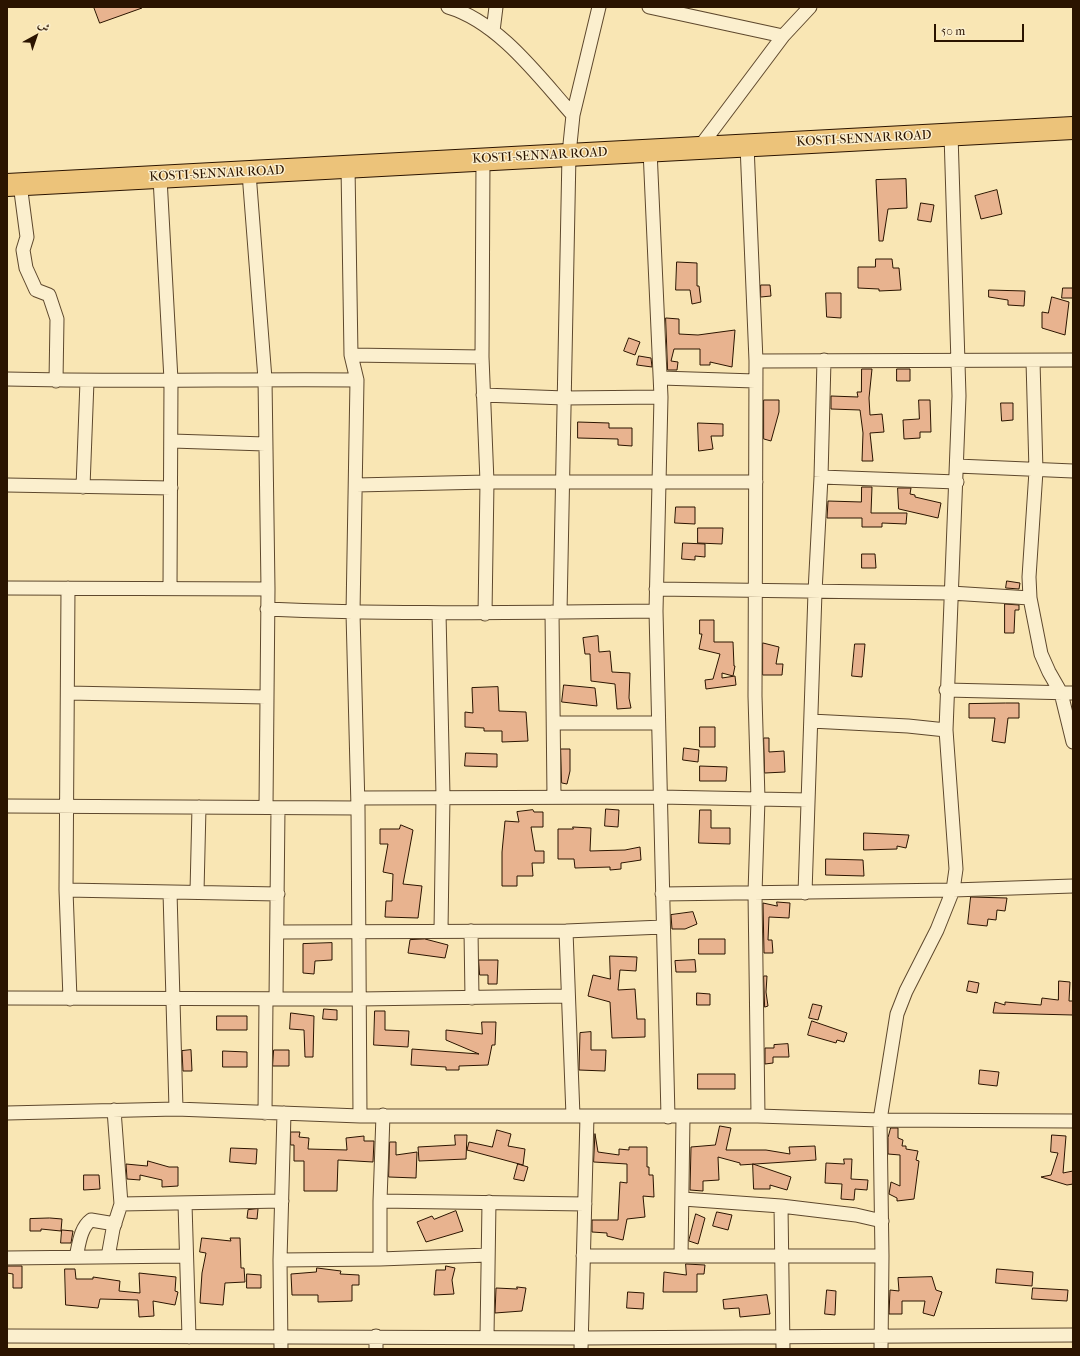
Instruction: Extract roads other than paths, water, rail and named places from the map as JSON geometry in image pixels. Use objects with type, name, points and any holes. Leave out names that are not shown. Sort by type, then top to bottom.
[{"type":"highway","name":"KOSTI-SENNAR ROAD","points":[[14,184],[160,178],[569,154],[1073,128]]},
{"type":"street","points":[[448,7],[474,18],[493,31],[532,69],[573,115]]},
{"type":"street","points":[[493,31],[496,7]]},
{"type":"street","points":[[554,797],[556,612],[565,398],[569,154],[573,115],[600,7]]},
{"type":"street","points":[[649,7],[783,36]]},
{"type":"street","points":[[699,148],[783,36],[810,7]]},
{"type":"street","points":[[881,1349],[882,1221],[880,1120],[898,1014],[906,991],[937,930],[953,890],[956,869],[946,730],[946,690],[957,466],[960,361],[951,134]]},
{"type":"street","points":[[747,146],[756,361],[758,799],[754,893],[758,1116]]},
{"type":"street","points":[[650,150],[661,397],[656,611],[668,1117]]},
{"type":"street","points":[[483,159],[482,357],[487,482],[485,614]]},
{"type":"street","points":[[348,167],[351,355],[357,380],[353,613],[358,803],[360,1116]]},
{"type":"street","points":[[249,173],[265,380],[268,589],[266,697],[278,894],[278,932],[271,999],[265,1113]]},
{"type":"street","points":[[160,178],[171,380],[172,442],[170,588]]},
{"type":"street","points":[[14,184],[27,237],[23,250],[26,268],[36,290],[49,295],[57,319],[56,381]]},
{"type":"street","points":[[351,355],[482,357]]},
{"type":"street","points":[[805,893],[824,360]]},
{"type":"street","points":[[756,361],[1073,360]]},
{"type":"street","points":[[1033,361],[1036,471],[1029,577],[1030,598],[1041,654],[1049,672],[1067,693],[1073,742]]},
{"type":"street","points":[[660,378],[756,382]]},
{"type":"street","points":[[7,379],[56,381],[357,380]]},
{"type":"street","points":[[83,487],[87,381]]},
{"type":"street","points":[[483,395],[565,398],[661,397]]},
{"type":"street","points":[[172,442],[265,444]]},
{"type":"street","points":[[957,466],[1036,471],[1073,471]]},
{"type":"street","points":[[821,477],[956,482]]},
{"type":"street","points":[[356,485],[562,481],[756,482]]},
{"type":"street","points":[[7,485],[171,488]]},
{"type":"street","points":[[7,588],[268,589]]},
{"type":"street","points":[[68,588],[68,806],[66,890],[70,999]]},
{"type":"street","points":[[656,589],[950,593],[1030,598]]},
{"type":"street","points":[[268,610],[353,613],[485,614],[656,611]]},
{"type":"street","points":[[439,613],[443,796],[441,930]]},
{"type":"street","points":[[946,690],[1067,693]]},
{"type":"street","points":[[68,693],[266,697]]},
{"type":"street","points":[[811,721],[908,726],[946,730]]},
{"type":"street","points":[[554,723],[658,723]]},
{"type":"street","points":[[7,806],[272,807],[358,803],[443,796],[660,797],[808,800]]},
{"type":"street","points":[[197,892],[199,807]]},
{"type":"street","points":[[662,894],[805,893],[1073,886]]},
{"type":"street","points":[[66,890],[278,894]]},
{"type":"street","points":[[170,892],[176,1109]]},
{"type":"street","points":[[278,932],[358,930],[566,931],[664,927]]},
{"type":"street","points":[[471,931],[472,998]]},
{"type":"street","points":[[566,931],[573,1116]]},
{"type":"street","points":[[7,998],[173,1000],[568,996]]},
{"type":"street","points":[[7,1112],[176,1109],[360,1116],[758,1116],[880,1120],[1073,1121]]},
{"type":"street","points":[[108,1257],[121,1204],[114,1110]]},
{"type":"street","points":[[281,1342],[280,1260],[284,1113]]},
{"type":"street","points":[[380,1259],[380,1201],[383,1116]]},
{"type":"street","points":[[581,1343],[587,1116]]},
{"type":"street","points":[[681,1256],[683,1117]]},
{"type":"street","points":[[683,1199],[781,1206],[856,1215],[882,1221]]},
{"type":"street","points":[[121,1204],[282,1201]]},
{"type":"street","points":[[380,1201],[585,1204]]},
{"type":"street","points":[[487,1336],[489,1202]]},
{"type":"street","points":[[185,1204],[189,1337]]},
{"type":"street","points":[[781,1206],[783,1349]]},
{"type":"street","points":[[76,1257],[83,1228],[86,1223],[91,1220],[115,1224]]},
{"type":"street","points":[[280,1260],[380,1259],[488,1255]]},
{"type":"street","points":[[7,1258],[186,1256]]},
{"type":"street","points":[[583,1256],[882,1256]]},
{"type":"street","points":[[7,1336],[81,1343],[189,1337],[281,1342],[376,1343],[487,1336],[581,1343],[783,1335],[1073,1335]]}]
